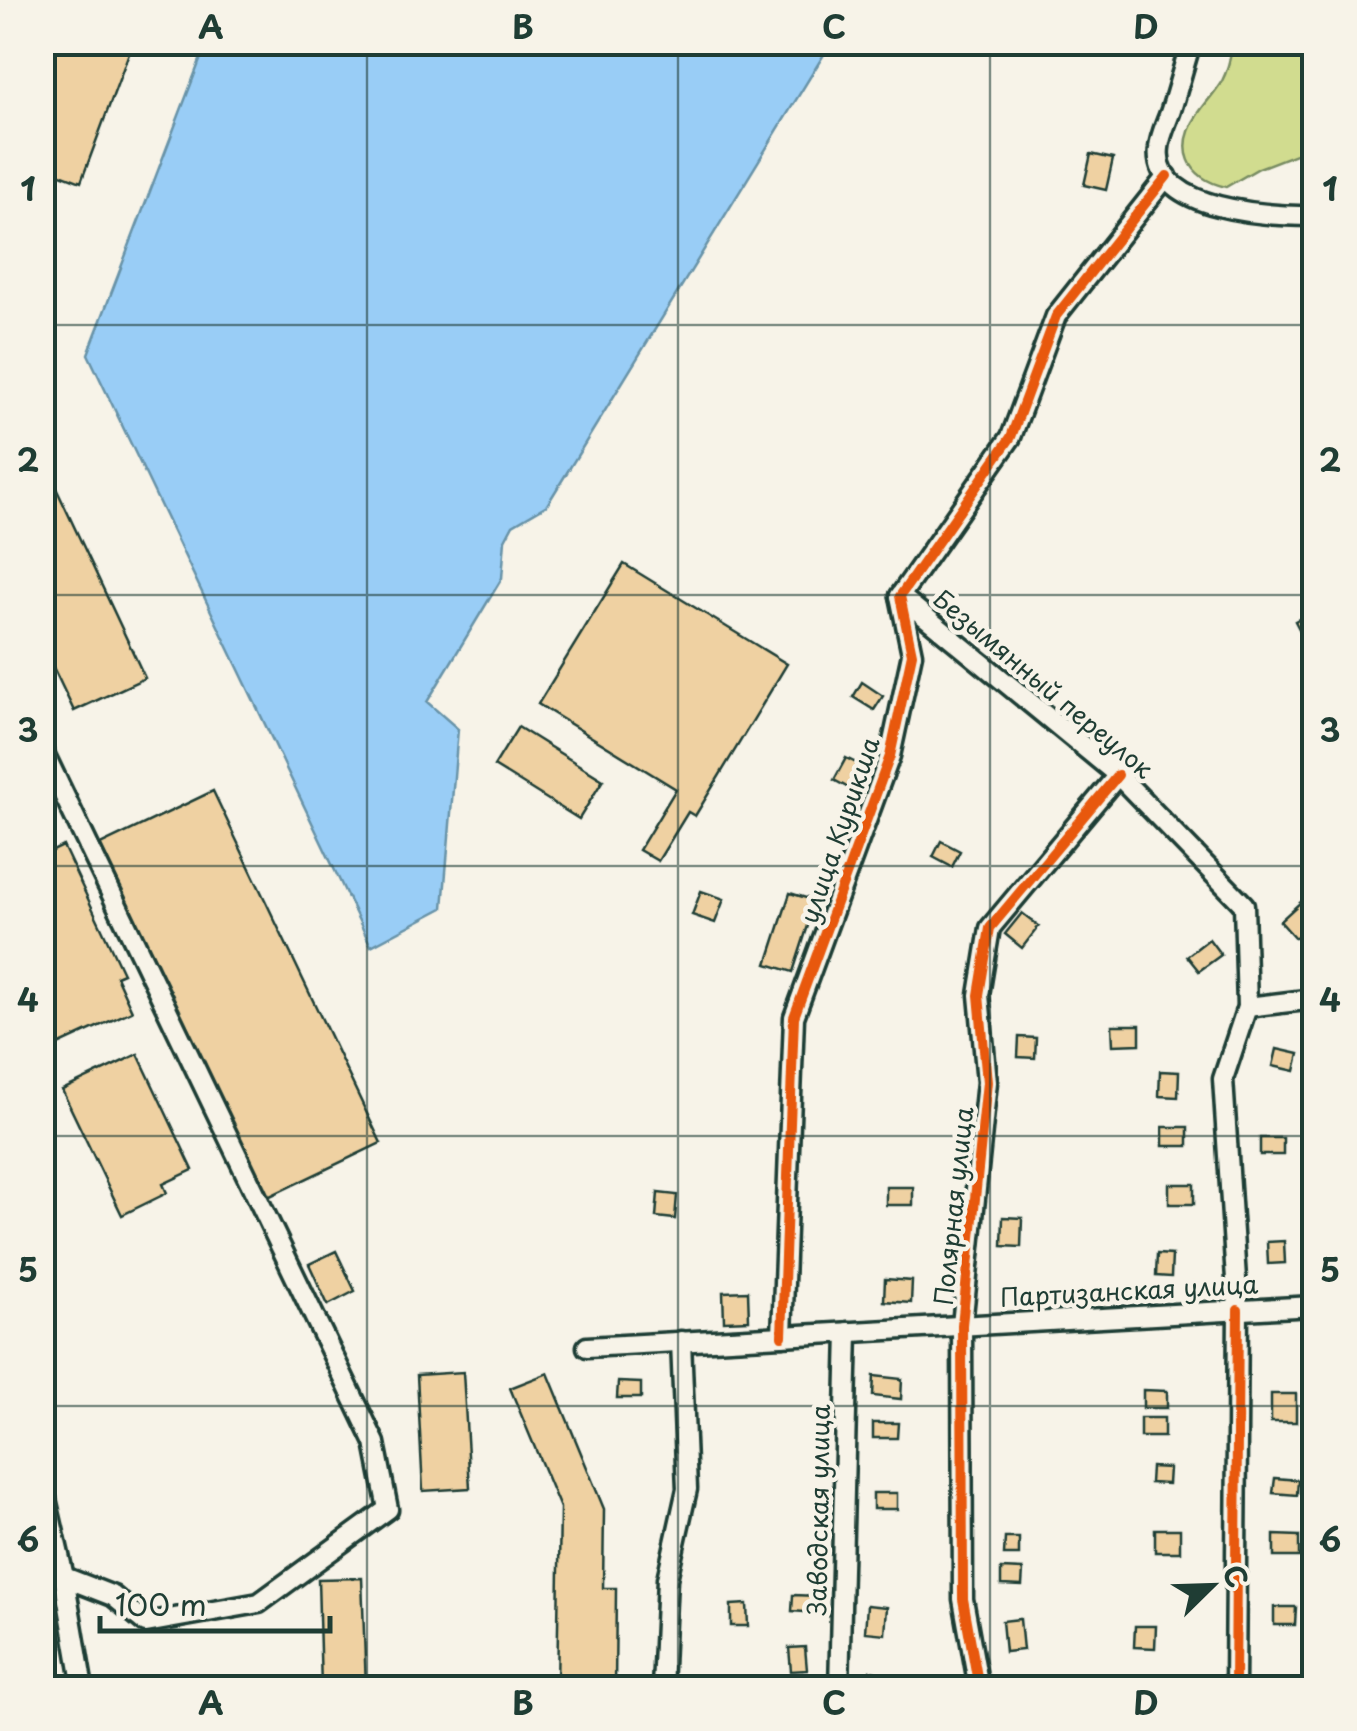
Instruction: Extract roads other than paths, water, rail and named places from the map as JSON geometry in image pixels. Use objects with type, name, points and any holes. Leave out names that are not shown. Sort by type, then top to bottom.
[{"type":"street","points":[[1191,42],[1158,151],[1167,176],[1186,196],[1213,205],[1272,216],[1314,216]]},
{"type":"street","points":[[900,596],[1011,437],[1056,316],[1167,176]]},
{"type":"street","name":"Безымянный переулок","points":[[900,596],[1118,775],[1244,905],[1247,1007],[1223,1079],[1238,1310],[1234,1688]]},
{"type":"street","name":"улица Курикша","points":[[782,1336],[794,1017],[890,756],[912,654],[900,596]]},
{"type":"street","points":[[42,749],[375,1443],[388,1509],[259,1602],[146,1623],[113,1596],[64,1577]]},
{"type":"street","name":"Полярная улица","points":[[979,1688],[963,1600],[962,1326],[986,1082],[979,995],[990,928],[1118,775]]},
{"type":"street","points":[[1247,1007],[1314,999]]},
{"type":"street","name":"Партизанская улица","points":[[587,1347],[1314,1306]]},
{"type":"street","name":"Заводская улица","points":[[839,1688],[848,1332]]},
{"type":"street","points":[[662,1688],[667,1579],[687,1490],[681,1341]]},
{"type":"street","points":[[42,1481],[83,1688]]},
{"type":"water","points":[[207,42],[831,43],[547,505],[513,525],[505,540],[502,578],[427,702],[458,729],[443,908],[371,946],[88,354]]}]
